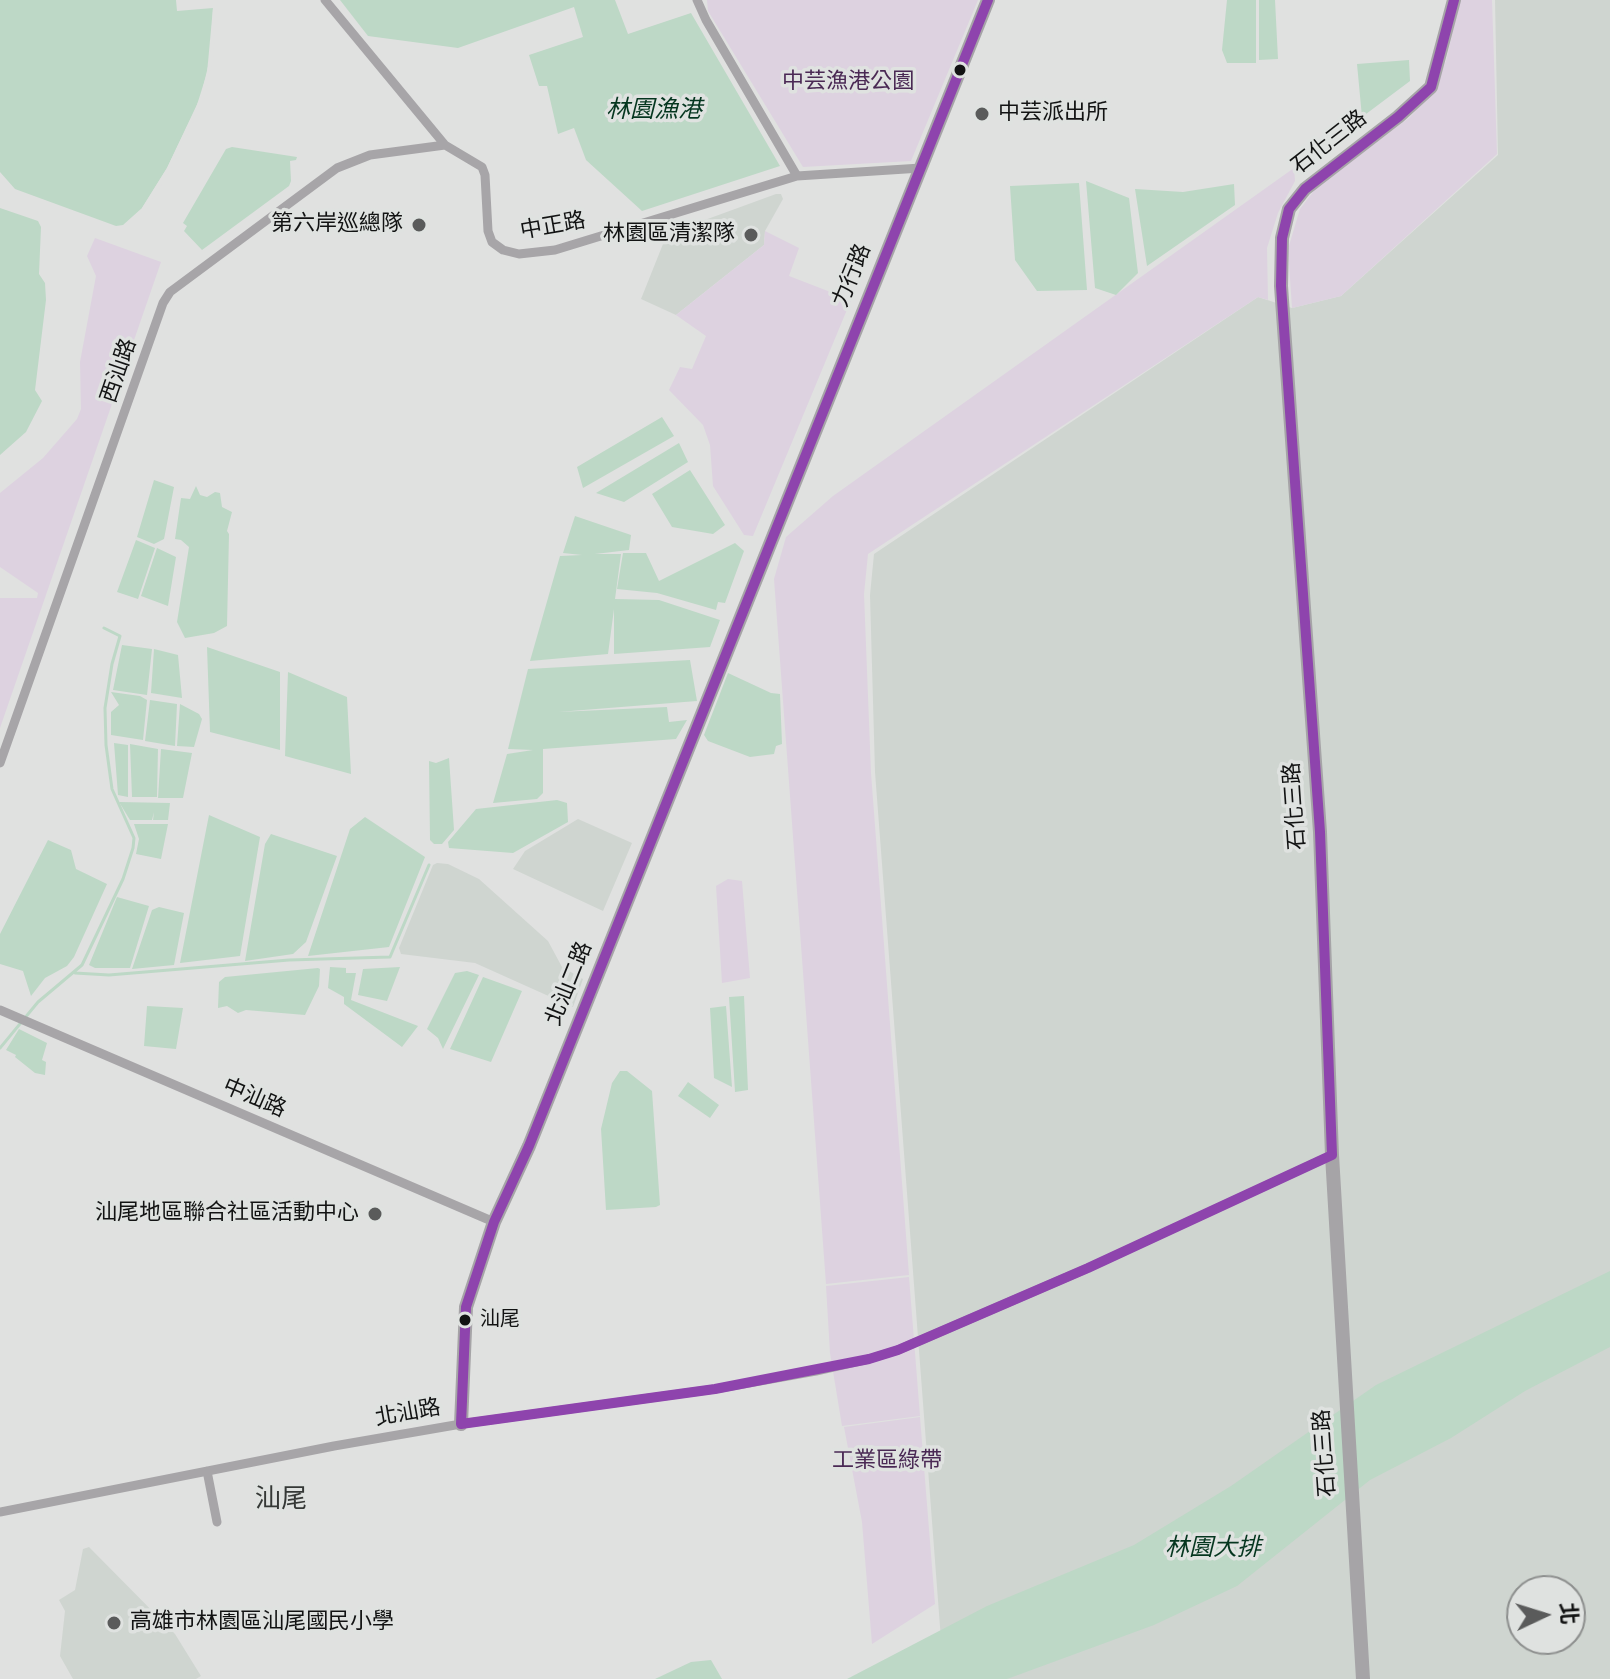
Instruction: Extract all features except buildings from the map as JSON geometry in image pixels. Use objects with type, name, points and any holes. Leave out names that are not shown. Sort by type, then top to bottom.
[{"type":"street","name":"中正路","points":[[325,0],[445,145],[482,167],[488,231],[492,242],[503,250],[519,254],[555,250],[797,176],[921,168]]},
{"type":"street","points":[[697,0],[797,176]]},
{"type":"street","name":"力行路","points":[[760,568],[988,0]]},
{"type":"street","name":"石化三路","points":[[1363,1679],[1332,1155],[1320,832],[1281,286],[1282,238],[1289,209],[1305,189],[1398,117],[1431,87],[1454,0]]},
{"type":"street","name":"西汕路","points":[[0,763],[163,303],[170,292],[337,168],[370,155],[445,145]]},
{"type":"street","name":"北汕二路","points":[[461,1424],[466,1307],[494,1222],[529,1146],[760,568]]},
{"type":"street","name":"中汕路","points":[[0,1010],[494,1222]]},
{"type":"street","name":"北汕路","points":[[0,1512],[461,1424],[715,1389],[869,1359],[1088,1268],[1332,1155]]},
{"type":"street","points":[[207,1471],[217,1522]]},
{"type":"shaded area","points":[[1495,0],[1610,0],[1610,1679],[944,1679],[875,772],[870,595],[874,554],[1258,297],[1292,308],[1341,296],[1498,155]]},
{"type":"shaded area","points":[[781,194],[783,199],[765,231],[764,245],[676,315],[641,299],[665,239],[672,232]]},
{"type":"shaded area","points":[[578,819],[632,843],[603,911],[513,869],[525,851]]},
{"type":"shaded area","points":[[448,864],[479,879],[548,941],[562,967],[583,979],[573,1007],[475,963],[401,954],[399,948],[433,865]]},
{"type":"shaded area","name":"高雄市林園區汕尾國民小學","points":[[89,1547],[175,1634],[201,1676],[196,1679],[73,1679],[60,1656],[65,1611],[59,1600],[75,1590],[83,1549]]},
{"type":"green space","name":"中芸漁港公園","points":[[707,0],[978,0],[911,161],[803,167],[708,11]]},
{"type":"green space","points":[[1460,0],[1492,0],[1497,154],[1341,296],[1292,308],[1288,249],[1300,209],[1319,184],[1409,118],[1423,103],[1446,61]]},
{"type":"green space","points":[[1294,168],[1295,181],[1278,213],[1267,248],[1268,300],[1258,297],[868,554],[864,594],[871,773],[909,1275],[826,1284],[774,579],[786,537],[833,496]]},
{"type":"green space","points":[[765,231],[799,248],[789,276],[851,300],[753,536],[744,535],[713,486],[710,445],[703,425],[669,390],[680,367],[692,369],[706,336],[676,315],[764,245]]},
{"type":"green space","points":[[95,238],[161,262],[0,728],[0,598],[37,598],[38,593],[0,567],[0,493],[43,458],[77,419],[81,409],[80,362],[96,276],[87,256]]},
{"type":"green space","points":[[728,879],[742,881],[750,978],[722,983],[716,886]]},
{"type":"green space","points":[[909,1277],[920,1416],[842,1426],[830,1353],[826,1286]]},
{"type":"green space","name":"工業區綠帶","points":[[920,1417],[935,1604],[872,1644],[862,1522],[844,1427]]},
{"type":"water","points":[[0,0],[176,0],[177,11],[213,8],[207,73],[196,108],[167,168],[142,208],[123,225],[116,226],[15,189],[0,172]]},
{"type":"water","name":"林園漁港","points":[[340,0],[615,0],[628,34],[691,13],[780,166],[642,211],[586,160],[574,128],[558,134],[547,86],[539,86],[529,55],[583,37],[574,7],[458,48],[368,36]]},
{"type":"water","points":[[1227,0],[1256,0],[1256,63],[1227,63],[1222,50]]},
{"type":"water","points":[[1259,0],[1275,0],[1278,59],[1259,60]]},
{"type":"water","points":[[1409,60],[1410,81],[1362,117],[1357,64]]},
{"type":"water","points":[[232,147],[297,157],[290,161],[291,181],[289,186],[202,250],[184,231],[187,226],[183,223],[226,149]]},
{"type":"water","points":[[1086,181],[1129,198],[1138,273],[1116,295],[1095,288]]},
{"type":"water","points":[[1079,183],[1087,290],[1037,291],[1015,260],[1010,186]]},
{"type":"water","points":[[1234,184],[1235,205],[1147,266],[1135,189],[1183,192]]},
{"type":"water","points":[[0,208],[38,221],[41,227],[39,274],[45,283],[46,300],[35,390],[42,401],[26,432],[0,455]]},
{"type":"water","points":[[662,417],[674,436],[583,488],[577,467]]},
{"type":"water","points":[[679,443],[688,462],[624,502],[596,493]]},
{"type":"water","points":[[690,470],[725,525],[713,534],[672,527],[652,494]]},
{"type":"water","points":[[154,480],[174,487],[164,539],[154,544],[137,537]]},
{"type":"water","points":[[196,486],[200,495],[207,497],[215,492],[220,493],[222,507],[232,512],[227,531],[227,626],[214,633],[185,638],[177,622],[189,547],[175,539],[181,498],[190,499]]},
{"type":"water","points":[[575,516],[631,535],[629,550],[595,554],[621,554],[615,599],[659,600],[720,620],[710,647],[614,654],[614,609],[608,654],[530,661],[560,556],[582,555],[563,553]]},
{"type":"water","points":[[136,540],[155,548],[138,599],[117,592]]},
{"type":"water","points":[[735,543],[744,551],[725,603],[718,602],[716,610],[657,593],[617,589],[623,553],[646,553],[659,581]]},
{"type":"water","points":[[157,548],[176,557],[168,606],[141,596]]},
{"type":"water","points":[[122,645],[152,649],[147,695],[113,690]]},
{"type":"water","points":[[207,647],[280,672],[280,750],[210,732]]},
{"type":"water","points":[[154,649],[178,655],[182,698],[151,693]]},
{"type":"water","points":[[690,660],[697,701],[558,712],[667,707],[669,722],[687,720],[676,739],[543,749],[543,793],[537,799],[493,803],[507,754],[533,750],[508,749],[528,669]]},
{"type":"water","points":[[288,672],[347,697],[351,774],[285,756]]},
{"type":"water","points":[[728,673],[771,693],[780,694],[782,744],[776,746],[774,754],[750,757],[708,741],[704,735]]},
{"type":"water","points":[[111,692],[147,700],[143,740],[111,735],[111,712],[119,705]]},
{"type":"water","points":[[150,700],[177,704],[175,746],[145,741]]},
{"type":"water","points":[[180,704],[199,714],[202,719],[194,747],[177,746]]},
{"type":"water","points":[[114,743],[128,745],[128,797],[118,795]]},
{"type":"water","points":[[130,744],[158,749],[157,797],[132,797]]},
{"type":"water","points":[[161,749],[192,753],[183,798],[158,798]]},
{"type":"water","points":[[449,758],[454,830],[442,844],[434,844],[430,840],[429,761],[436,763]]},
{"type":"water","points":[[557,800],[567,803],[568,822],[513,853],[449,848],[448,842],[476,809]]},
{"type":"water","points":[[119,802],[170,803],[168,820],[153,820],[154,812],[152,820],[130,820]]},
{"type":"water","points":[[209,815],[260,837],[240,956],[180,963]]},
{"type":"water","points":[[365,817],[425,857],[389,947],[308,956],[350,829]]},
{"type":"water","points":[[134,824],[168,824],[161,859],[136,854],[139,839]]},
{"type":"water","points":[[271,834],[337,856],[306,942],[293,954],[245,961],[265,844]]},
{"type":"water","points":[[48,840],[71,850],[76,869],[107,884],[74,957],[67,966],[45,978],[31,996],[23,971],[0,964],[0,934]]},
{"type":"water","points":[[117,897],[149,906],[130,968],[95,968],[89,965]]},
{"type":"water","points":[[159,907],[184,913],[174,965],[132,969],[152,910]]},
{"type":"water","points":[[330,967],[346,968],[346,973],[356,973],[351,1000],[418,1026],[402,1047],[344,1004],[344,997],[328,988]]},
{"type":"water","points":[[400,967],[387,1001],[358,995],[363,969]]},
{"type":"water","points":[[318,968],[319,986],[305,1015],[246,1010],[238,1013],[227,1006],[218,1008],[219,982],[225,977]]},
{"type":"water","points":[[467,971],[479,975],[443,1049],[438,1038],[427,1029],[455,973]]},
{"type":"water","points":[[483,977],[522,991],[491,1062],[450,1049]]},
{"type":"water","points":[[744,996],[748,1090],[735,1092],[729,997]]},
{"type":"water","points":[[147,1006],[183,1008],[176,1049],[144,1046]]},
{"type":"water","points":[[726,1006],[732,1087],[714,1078],[710,1008]]},
{"type":"water","points":[[19,1029],[47,1043],[42,1060],[46,1062],[45,1075],[35,1073],[6,1050]]},
{"type":"water","points":[[620,1071],[627,1071],[652,1091],[660,1205],[656,1207],[606,1210],[601,1129],[612,1083]]},
{"type":"water","points":[[688,1082],[719,1105],[710,1118],[678,1096]]},
{"type":"water","name":"林園大排","points":[[1610,1271],[1610,1347],[1525,1391],[1451,1438],[1370,1480],[1237,1586],[1154,1625],[1007,1679],[847,1679],[987,1606],[1134,1545],[1231,1486],[1376,1385]]},
{"type":"water","points":[[711,1660],[722,1679],[655,1679],[691,1662]]},
{"type":"pier","points":[[217,7],[213,59],[205,97],[171,169],[146,210],[142,208],[167,168],[201,96],[210,58],[213,8]]},
{"type":"waterway","points":[[0,1048],[38,1002],[82,965],[123,879],[133,848],[134,838],[112,789],[106,745],[105,708],[120,636],[104,628]]},
{"type":"waterway","points":[[75,973],[109,975],[289,960],[390,957],[429,865]]},
{"type":"transit line","points":[[988,0],[529,1146],[494,1222],[466,1307],[461,1424],[715,1389],[869,1359],[898,1350],[1088,1268],[1332,1155],[1320,832],[1281,286],[1282,238],[1289,209],[1305,189],[1398,117],[1431,87],[1454,0]]},
{"type":"place","name":"中芸派出所","points":[[982,114]]},
{"type":"place","name":"第六岸巡總隊","points":[[419,225]]},
{"type":"place","name":"林園區清潔隊","points":[[751,235]]},
{"type":"place","name":"汕尾地區聯合社區活動中心","points":[[375,1214]]},
{"type":"place","name":"汕尾","points":[[465,1320]]},
{"type":"place","name":"高雄市林園區汕尾國民小學","points":[[114,1623]]},
{"type":"district","name":"汕尾","points":[[281,1501]]}]
